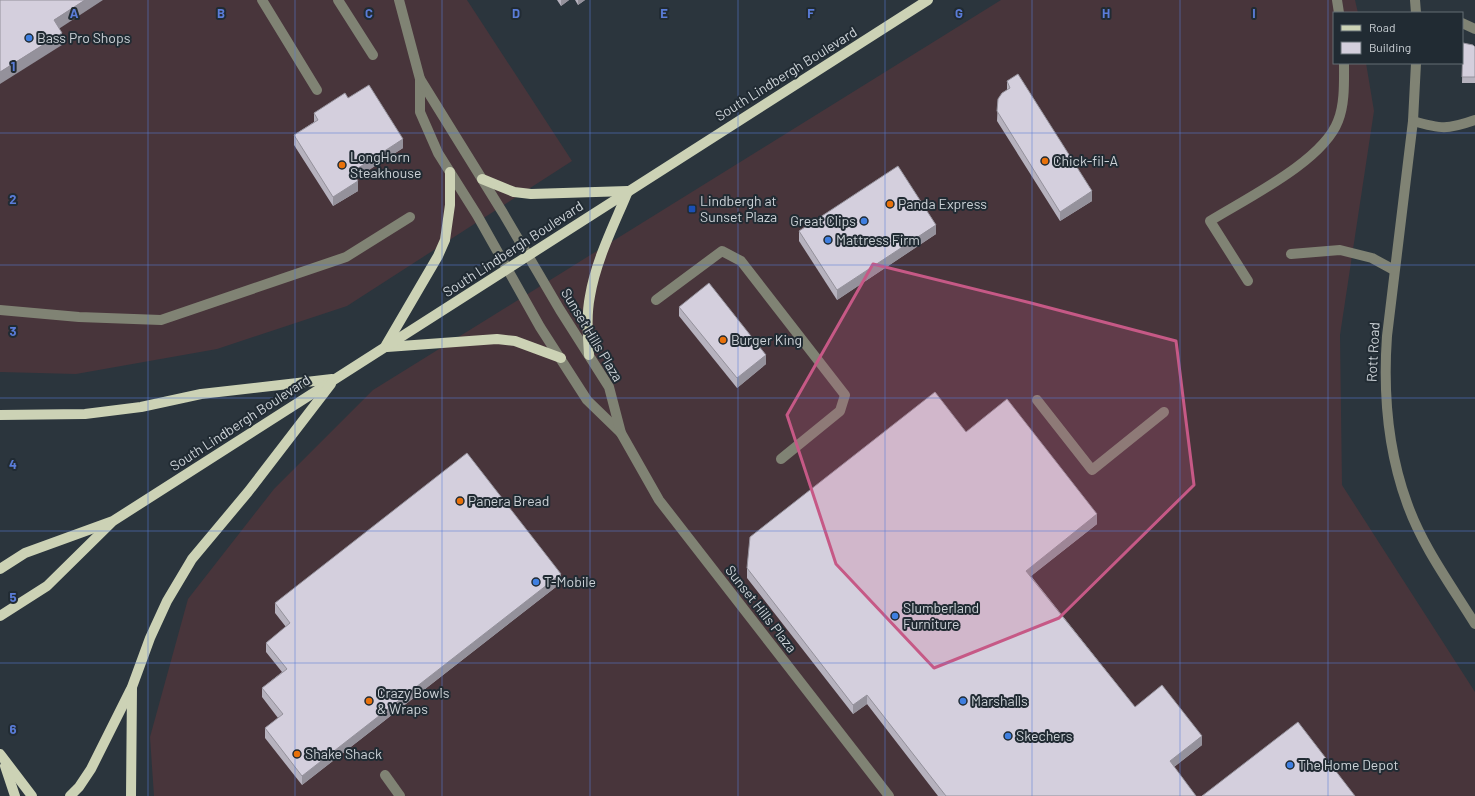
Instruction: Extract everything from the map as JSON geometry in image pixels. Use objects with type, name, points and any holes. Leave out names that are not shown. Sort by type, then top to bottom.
[{"type":"main road","name":"South Lindbergh Boulevard","points":[[0,616],[47,586],[113,521],[928,0]]},
{"type":"main road","points":[[385,347],[438,256],[445,240],[450,205],[450,172]]},
{"type":"main road","points":[[482,179],[514,192],[531,194],[628,191],[595,274],[587,320],[589,355]]},
{"type":"main road","points":[[385,347],[497,339],[515,341],[560,358]]},
{"type":"main road","points":[[0,415],[85,414],[141,407],[201,394],[336,378]]},
{"type":"main road","points":[[70,796],[79,787],[91,769],[132,687],[150,638],[167,601],[192,559],[248,492],[336,378]]},
{"type":"main road","name":"South Lindbergh Boulevard","points":[[0,569],[25,553],[113,521]]},
{"type":"main road","points":[[131,796],[132,687]]},
{"type":"main road","points":[[1,755],[15,796]]},
{"type":"main road","points":[[1,755],[32,796]]},
{"type":"street","points":[[262,0],[317,90]]},
{"type":"street","points":[[338,0],[372,55]]},
{"type":"street","points":[[399,0],[420,79]]},
{"type":"street","points":[[1336,0],[1339,12]]},
{"type":"street","points":[[1415,0],[1416,12]]},
{"type":"street","points":[[1463,23],[1475,29]]},
{"type":"street","points":[[1248,281],[1210,221],[1309,159],[1328,140],[1338,120],[1342,100],[1344,64]]},
{"type":"street","name":"Rott Road","points":[[1416,64],[1413,121],[1394,270],[1385,368],[1387,421],[1394,458],[1407,504],[1417,527],[1434,558],[1475,624]]},
{"type":"street","name":"Sunset Hills Plaza","points":[[420,79],[420,112],[438,153],[560,358],[587,400],[621,433]]},
{"type":"street","name":"Sunset Hills Plaza","points":[[420,79],[609,387],[621,433],[659,500],[889,796]]},
{"type":"street","points":[[1413,121],[1440,129],[1456,127],[1475,120]]},
{"type":"street","points":[[0,310],[79,317],[161,320],[346,257],[410,217]]},
{"type":"street","points":[[1290,254],[1340,250],[1372,258],[1394,270]]},
{"type":"street","points":[[656,300],[722,251],[741,261],[845,395],[840,411],[781,459]]},
{"type":"street","points":[[1037,400],[1092,470],[1164,412]]},
{"type":"street","points":[[385,775],[400,796]]},
{"type":"highlighted area","points":[[873,264],[1176,341],[1194,485],[1059,618],[934,668],[836,564],[787,415]]},
{"type":"shaded area","points":[[0,0],[467,0],[572,161],[347,306],[217,349],[76,374],[0,372]]},
{"type":"shaded area","points":[[1001,0],[1355,0],[1358,12],[1333,12],[1333,64],[1366,64],[1374,111],[1340,335],[1342,485],[1475,692],[1475,796],[154,796],[150,737],[188,599],[274,489],[373,390]]},
{"type":"building","name":"Bass Pro Shops","points":[[0,0],[85,0],[54,20],[62,33],[0,72]]},
{"type":"building","points":[[1463,43],[1473,45],[1475,47],[1475,77],[1462,77]]},
{"type":"building","name":"Chick-fil-A","points":[[1018,74],[1092,191],[1060,212],[997,111],[998,99],[1002,93],[1010,88],[1007,81]]},
{"type":"building","name":"LongHorn Steakhouse","points":[[369,85],[403,139],[352,172],[358,181],[333,197],[294,135],[318,120],[314,113],[345,93],[348,98]]},
{"type":"building","points":[[898,166],[936,225],[837,290],[799,231]]},
{"type":"building","name":"Burger King","points":[[709,283],[766,355],[737,378],[679,307]]},
{"type":"building","points":[[935,392],[966,432],[1007,399],[1097,514],[1026,571],[1135,707],[1162,685],[1202,736],[1170,761],[1196,796],[946,796],[867,695],[853,705],[747,568],[750,537]]},
{"type":"building","points":[[467,453],[561,574],[302,776],[265,728],[283,714],[262,688],[287,669],[266,643],[290,623],[275,603]]},
{"type":"building","name":"The Home Depot","points":[[1298,722],[1355,796],[1202,796]]},
{"type":"place","name":"Bass Pro Shops","points":[[29,38]]},
{"type":"place","name":"Chick-fil-A","points":[[1045,161]]},
{"type":"place","name":"LongHorn Steakhouse","points":[[342,165]]},
{"type":"place","name":"Panda Express","points":[[890,204]]},
{"type":"place","name":"Lindbergh at Sunset Plaza","points":[[692,209]]},
{"type":"place","name":"Great Clips","points":[[864,221]]},
{"type":"place","name":"Mattress Firm","points":[[828,240]]},
{"type":"place","name":"Burger King","points":[[723,340]]},
{"type":"place","name":"Panera Bread","points":[[460,501]]},
{"type":"place","name":"T-Mobile","points":[[536,582]]},
{"type":"place","name":"Slumberland Furniture","points":[[895,616]]},
{"type":"place","name":"Crazy Bowls & Wraps","points":[[369,701]]},
{"type":"place","name":"Marshalls","points":[[963,701]]},
{"type":"place","name":"Skechers","points":[[1008,736]]},
{"type":"place","name":"Shake Shack","points":[[297,754]]},
{"type":"place","name":"The Home Depot","points":[[1290,765]]}]
